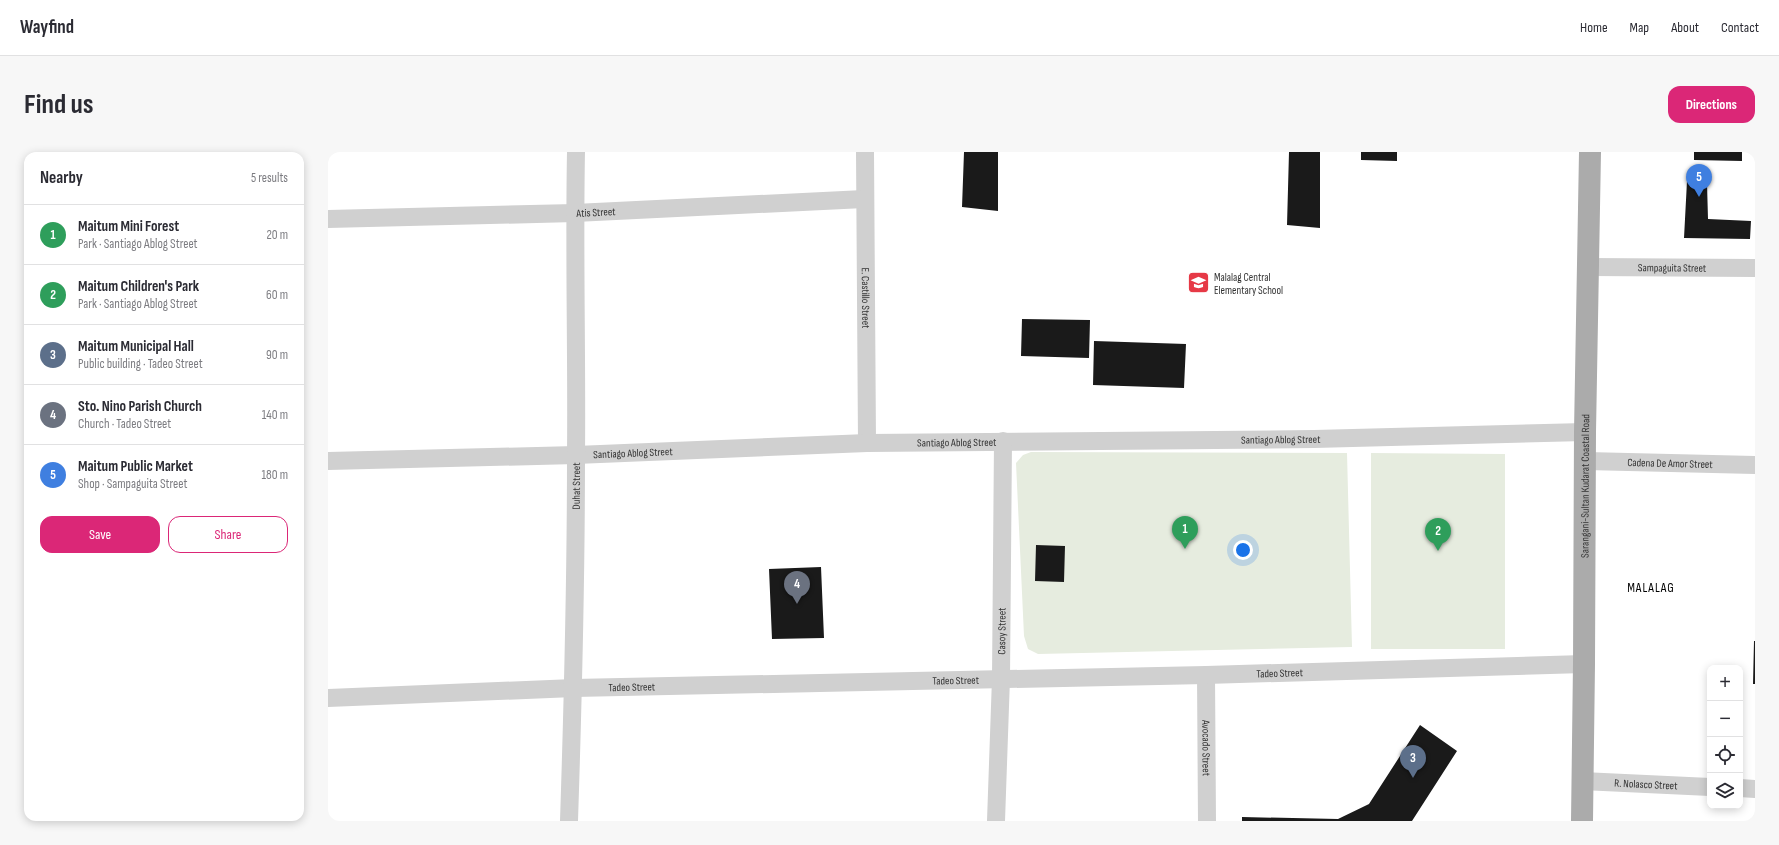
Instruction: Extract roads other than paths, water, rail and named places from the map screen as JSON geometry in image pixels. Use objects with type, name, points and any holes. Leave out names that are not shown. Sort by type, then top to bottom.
[{"type":"main road","name":"Sarangani-Sultan Kudarat Coastal Road","points":[[1582,821],[1586,461],[1585,432],[1590,152]]},
{"type":"street","name":"Duhat Street","points":[[569,821],[574,688],[576,152]]},
{"type":"street","name":"E. Castillo Street","points":[[865,152],[864,199],[867,443]]},
{"type":"street","name":"Atis Street","points":[[328,219],[575,213],[864,199]]},
{"type":"street","name":"Sampaguita Street","points":[[1588,267],[1755,268]]},
{"type":"street","name":"Santiago Ablog Street","points":[[328,461],[576,455],[867,443],[1314,439],[1585,432]]},
{"type":"street","name":"Casoy Street","points":[[996,821],[1001,678],[1003,442]]},
{"type":"street","name":"Cadena De Amor Street","points":[[1586,461],[1755,465]]},
{"type":"street","name":"Tadeo Street","points":[[328,698],[574,688],[1001,678],[1206,675],[1584,664]]},
{"type":"street","name":"Avocado Street","points":[[1206,675],[1207,821]]},
{"type":"street","name":"R. Nolasco Street","points":[[1582,781],[1707,787]]},
{"type":"street","points":[[1743,788],[1755,789]]},
{"type":"place","name":"Maitum Public Market","points":[[1699,197]]},
{"type":"place","name":"Malalag Central Elementary School","points":[[1198,283]]},
{"type":"place","name":"Maitum Mini Forest","points":[[1185,549]]},
{"type":"place","name":"Maitum Children's Park","points":[[1438,551]]},
{"type":"place","name":"Sto. Nino Parish Church","points":[[797,604]]},
{"type":"place","name":"Maitum Municipal Hall","points":[[1413,778]]},
{"type":"district","name":"MALALAG","points":[[1651,588]]}]
